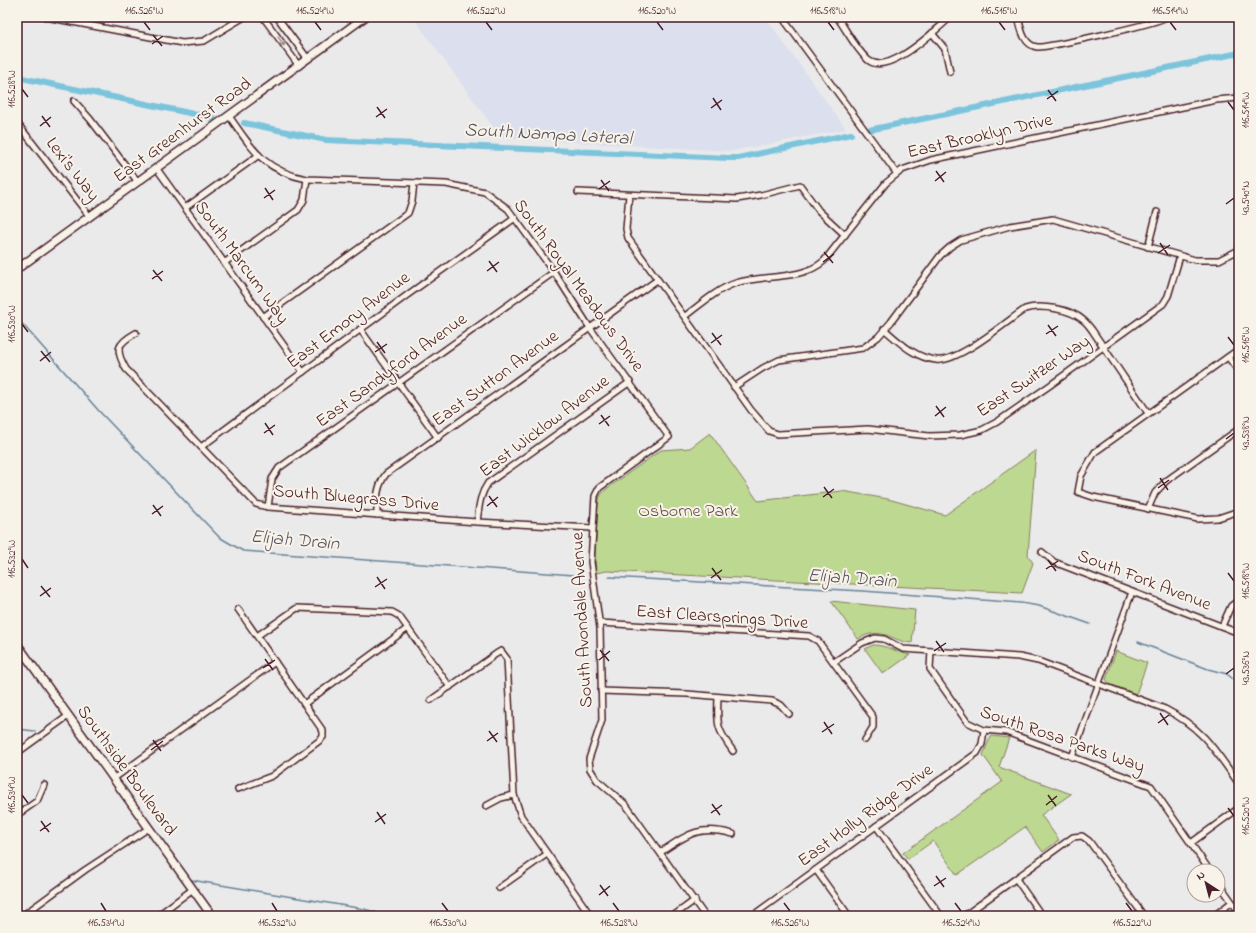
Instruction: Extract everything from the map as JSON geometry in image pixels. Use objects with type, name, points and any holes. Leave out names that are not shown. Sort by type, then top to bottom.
[{"type":"main road","name":"East Greenhurst Road","points":[[17,269],[365,17]]},
{"type":"main road","name":"Southside Boulevard","points":[[17,644],[212,916]]},
{"type":"street","points":[[46,17],[182,43],[204,42],[244,17]]},
{"type":"street","points":[[263,17],[299,66]]},
{"type":"street","points":[[277,17],[308,59]]},
{"type":"street","points":[[782,17],[897,174]]},
{"type":"street","points":[[837,17],[858,48],[870,61],[882,65],[898,58],[951,17]]},
{"type":"street","points":[[1018,17],[1022,35],[1028,42],[1036,47],[1052,45],[1140,25],[1166,17]]},
{"type":"street","points":[[932,33],[945,49],[950,72]]},
{"type":"street","name":"East Brooklyn Drive","points":[[685,316],[734,284],[748,279],[788,275],[816,268],[824,261],[886,183],[897,174],[912,166],[931,160],[1216,100],[1239,98]]},
{"type":"street","points":[[74,101],[90,119],[138,182]]},
{"type":"street","name":"South Royal Meadows Drive","points":[[229,116],[253,150],[276,170],[287,175],[307,179],[446,184],[485,192],[508,209],[515,218],[554,272],[590,328],[669,437]]},
{"type":"street","name":"Lexi's Way","points":[[17,123],[90,217]]},
{"type":"street","points":[[185,208],[259,155]]},
{"type":"street","name":"South Marcum Way","points":[[157,169],[303,372]]},
{"type":"street","points":[[224,263],[298,210],[304,200],[307,179]]},
{"type":"street","points":[[263,317],[408,213],[412,201],[414,183]]},
{"type":"street","points":[[578,192],[737,199],[761,195],[800,185],[819,211],[845,235]]},
{"type":"street","name":"East Switzer Way","points":[[629,195],[626,229],[628,238],[762,424],[769,431],[778,434],[868,429],[929,436],[960,435],[982,430],[998,422],[1163,304],[1168,296],[1180,256]]},
{"type":"street","points":[[1148,247],[1157,212]]},
{"type":"street","name":"East Emory Avenue","points":[[202,447],[515,218]]},
{"type":"street","points":[[734,387],[763,368],[779,360],[863,348],[878,337],[940,256],[961,240],[1010,226],[1053,219],[1195,260],[1218,260],[1239,250]]},
{"type":"street","name":"East Sandyford Avenue","points":[[268,507],[272,479],[279,468],[554,272]]},
{"type":"street","name":"East Sutton Avenue","points":[[377,515],[377,496],[383,478],[657,280]]},
{"type":"street","points":[[884,329],[906,348],[924,357],[944,361],[967,349],[1025,309],[1034,306],[1046,307],[1076,315],[1084,320],[1104,347],[1148,413]]},
{"type":"street","points":[[360,330],[400,383],[438,438]]},
{"type":"street","name":"South Bluegrass Drive","points":[[136,333],[124,340],[118,349],[118,356],[126,369],[256,504],[268,507],[377,515],[592,528]]},
{"type":"street","points":[[1239,349],[1095,452],[1081,476],[1078,492],[1093,497],[1198,519],[1218,518],[1239,511]]},
{"type":"street","points":[[1228,357],[1239,372]]},
{"type":"street","name":"East Wicklow Avenue","points":[[477,522],[479,501],[488,484],[630,382]]},
{"type":"street","points":[[1148,508],[1155,493],[1166,481],[1239,429]]},
{"type":"street","name":"South Avondale Avenue","points":[[669,437],[599,488],[595,496],[591,562],[600,623],[602,720],[589,759],[590,769],[597,780],[626,806],[696,900],[705,916]]},
{"type":"street","name":"South Fork Avenue","points":[[1042,552],[1054,562],[1239,633]]},
{"type":"street","points":[[1072,757],[1132,592]]},
{"type":"street","points":[[1222,626],[1231,606],[1239,600]]},
{"type":"street","points":[[257,636],[297,608],[392,612],[399,616],[450,687]]},
{"type":"street","points":[[238,609],[323,731],[323,737],[272,776],[238,789]]},
{"type":"street","name":"East Clearsprings Drive","points":[[600,623],[810,636],[818,641],[873,717],[873,727],[865,740]]},
{"type":"street","points":[[304,704],[408,628]]},
{"type":"street","points":[[834,662],[862,643],[875,638],[884,639],[903,648],[1019,657],[1038,661],[1165,709],[1182,718],[1197,729],[1210,743],[1239,784]]},
{"type":"street","points":[[431,700],[501,651],[507,659],[514,795],[521,816],[591,916]]},
{"type":"street","name":"South Rosa Parks Way","points":[[931,651],[930,669],[967,722],[984,730],[1006,732],[1151,786],[1205,863]]},
{"type":"street","points":[[113,779],[275,662]]},
{"type":"street","points":[[601,691],[718,696],[772,701],[781,705],[789,714]]},
{"type":"street","points":[[718,696],[717,724],[722,736],[733,751]]},
{"type":"street","points":[[17,753],[68,716]]},
{"type":"street","name":"East Holly Ridge Drive","points":[[752,916],[977,753],[982,744],[984,730]]},
{"type":"street","points":[[17,816],[37,801],[44,785]]},
{"type":"street","points":[[486,806],[501,798],[514,795]]},
{"type":"street","points":[[1191,843],[1239,808]]},
{"type":"street","points":[[876,826],[941,916]]},
{"type":"street","points":[[22,916],[85,870],[149,828]]},
{"type":"street","points":[[661,852],[690,833],[706,831],[733,834]]},
{"type":"street","points":[[964,916],[1073,837],[1082,836],[1089,841],[1144,916]]},
{"type":"street","points":[[499,888],[547,854]]},
{"type":"street","points":[[816,870],[849,916]]},
{"type":"street","points":[[1016,879],[1042,916]]},
{"type":"street","points":[[157,916],[193,889]]},
{"type":"street","points":[[1226,893],[1239,912]]},
{"type":"street","points":[[673,916],[696,900]]},
{"type":"street","points":[[1214,916],[1232,902]]},
{"type":"shaded area","points":[[413,17],[765,17],[846,129],[732,151],[501,138]]},
{"type":"green space","name":"Osborne Park","points":[[710,433],[758,501],[842,491],[888,499],[945,515],[1036,450],[1028,555],[1033,563],[1022,593],[607,571],[596,573],[595,555],[598,504],[600,496],[605,490],[661,450],[690,448]]},
{"type":"green space","points":[[831,601],[915,610],[912,643],[904,642],[886,635],[873,633],[858,639]]},
{"type":"green space","points":[[873,645],[883,646],[910,655],[883,674],[865,649]]},
{"type":"green space","points":[[1116,651],[1147,663],[1136,694],[1109,684],[1106,679]]},
{"type":"green space","points":[[992,736],[1009,738],[999,767],[1071,794],[1041,815],[1059,840],[1043,852],[1025,827],[957,875],[933,841],[908,859],[903,853],[1002,782],[983,755]]},
{"type":"waterway","name":"South Nampa Lateral","points":[[869,130],[1239,53]]},
{"type":"waterway","name":"South Nampa Lateral","points":[[17,77],[213,118]]},
{"type":"waterway","name":"South Nampa Lateral","points":[[244,123],[326,140],[729,158],[738,158],[851,134]]},
{"type":"waterway","name":"Elijah Drain","points":[[17,318],[99,411],[219,537],[243,551],[574,575]]},
{"type":"waterway","name":"Elijah Drain","points":[[609,577],[863,591],[1021,603],[1039,606],[1090,624]]},
{"type":"waterway","name":"Elijah Drain","points":[[1138,642],[1208,669],[1227,674],[1239,684]]},
{"type":"waterway","points":[[17,729],[35,731]]},
{"type":"waterway","points":[[191,880],[364,909],[375,912],[380,916]]}]
